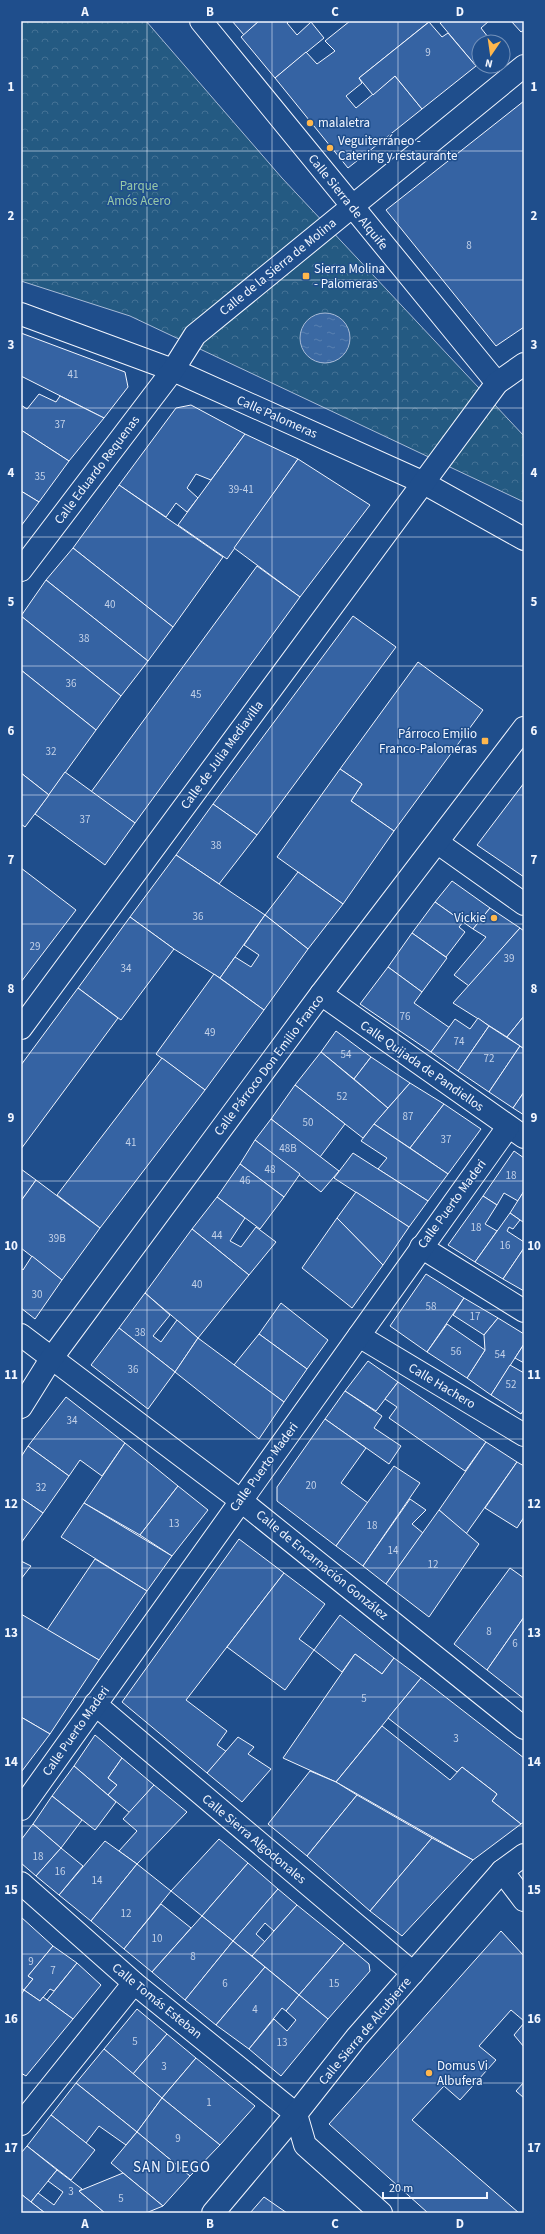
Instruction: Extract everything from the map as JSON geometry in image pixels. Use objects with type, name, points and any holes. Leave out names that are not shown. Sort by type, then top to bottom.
[{"type":"street","name":"Calle Sierra de Alquife","points":[[201,21],[497,383]]},
{"type":"street","name":"Calle de la Sierra de Molina","points":[[173,370],[195,335],[524,66]]},
{"type":"street","name":"Calle Palomeras","points":[[21,314],[173,370],[422,482],[524,539]]},
{"type":"street","name":"Calle de Julia Mediavilla","points":[[21,1028],[422,482],[497,383],[524,364]]},
{"type":"street","name":"Calle Eduardo Requenas","points":[[21,570],[173,370]]},
{"type":"street","name":"Calle Párroco Don Emilio Franco","points":[[21,1407],[51,1359],[321,994],[438,843],[524,728]]},
{"type":"street","points":[[438,843],[524,904]]},
{"type":"street","name":"Calle Quijada de Pandiellos","points":[[321,994],[516,1132]]},
{"type":"street","name":"Calle Puerto Maderi","points":[[21,1809],[421,1247],[516,1132]]},
{"type":"street","points":[[421,1247],[524,1311]]},
{"type":"street","name":"Calle de Encarnación González","points":[[21,1335],[240,1500],[524,1728]]},
{"type":"street","name":"Calle Hachero","points":[[359,1336],[524,1435]]},
{"type":"street","name":"Calle Sierra Algodonales","points":[[95,1704],[413,1974]]},
{"type":"street","name":"Calle Sierra de Alcubierre","points":[[212,2213],[296,2114],[356,2038],[502,1871],[524,1855]]},
{"type":"street","points":[[502,1871],[524,1900]]},
{"type":"street","name":"Calle Tomás Esteban","points":[[21,1884],[134,1983],[296,2114]]},
{"type":"street","points":[[21,2124],[134,1983]]},
{"type":"street","points":[[296,2114],[305,2146],[381,2213]]},
{"type":"green space","name":"Parque Amós Acero","points":[[21,21],[146,21],[282,178],[524,436],[524,502],[130,316],[21,281]]},
{"type":"water","points":[[325,313],[335,315],[343,320],[348,328],[350,338],[348,348],[343,356],[335,361],[325,363],[315,361],[307,356],[302,348],[300,338],[302,328],[307,320],[315,315]]},
{"type":"building","points":[[232,21],[259,21],[244,35]]},
{"type":"building","points":[[259,21],[289,21],[287,23],[297,35],[311,22],[324,38],[275,78],[241,37]]},
{"type":"building","points":[[350,21],[430,21],[359,78],[362,83],[346,96],[356,108],[395,76],[422,109],[348,168],[275,78],[306,52],[317,64],[335,51],[325,41]]},
{"type":"building","points":[[443,21],[489,21],[481,28],[486,34],[471,34],[471,60],[440,23]]},
{"type":"building","points":[[511,21],[524,21],[524,30],[521,32]]},
{"type":"building","points":[[429,22],[442,37],[448,33],[471,60],[471,70],[422,109],[395,76],[373,95],[359,78]]},
{"type":"building","points":[[524,101],[524,327],[496,346],[386,210]]},
{"type":"building","points":[[21,333],[125,372],[128,387],[104,418],[21,376]]},
{"type":"building","points":[[39,394],[56,402],[60,396],[104,418],[69,461],[21,430],[21,405],[27,409]]},
{"type":"building","points":[[191,405],[245,434],[211,480],[196,474],[187,488],[198,498],[187,512],[176,503],[166,517],[119,485],[176,408]]},
{"type":"building","points":[[21,430],[69,461],[39,502],[21,491]]},
{"type":"building","points":[[245,434],[298,459],[227,559],[178,525]]},
{"type":"building","points":[[298,459],[370,505],[300,597],[234,548]]},
{"type":"building","points":[[119,485],[223,557],[173,627],[73,548]]},
{"type":"building","points":[[21,491],[39,502],[21,526]]},
{"type":"building","points":[[73,548],[173,627],[148,661],[46,580]]},
{"type":"building","points":[[257,566],[300,597],[135,823],[91,792]]},
{"type":"building","points":[[46,580],[148,661],[121,696],[21,616]]},
{"type":"building","points":[[21,616],[121,696],[96,730],[21,670]]},
{"type":"building","points":[[353,616],[396,647],[257,835],[213,804]]},
{"type":"building","points":[[418,662],[483,710],[394,831],[351,801],[362,784],[340,769]]},
{"type":"building","points":[[21,670],[96,730],[49,795],[21,773]]},
{"type":"building","points":[[340,769],[362,784],[351,801],[394,831],[343,904],[277,857]]},
{"type":"building","points":[[65,772],[135,823],[105,865],[35,814]]},
{"type":"building","points":[[21,773],[49,795],[25,827],[21,824]]},
{"type":"building","points":[[524,783],[524,877],[477,845]]},
{"type":"building","points":[[213,804],[257,835],[219,884],[176,855]]},
{"type":"building","points":[[176,855],[265,915],[220,978],[174,949],[130,917]]},
{"type":"building","points":[[21,868],[76,910],[21,982]]},
{"type":"building","points":[[298,872],[343,904],[308,949],[265,915]]},
{"type":"building","points":[[452,881],[490,908],[473,929],[435,902]]},
{"type":"building","points":[[435,902],[463,922],[459,927],[465,932],[446,957],[412,933]]},
{"type":"building","points":[[490,908],[520,928],[469,986],[454,975],[486,937],[473,929]]},
{"type":"building","points":[[265,915],[308,949],[264,1010],[220,978],[235,957],[251,967],[259,955],[244,945]]},
{"type":"building","points":[[130,917],[174,949],[121,1020],[78,988]]},
{"type":"building","points":[[520,928],[524,931],[524,1016],[507,1037],[453,1003]]},
{"type":"building","points":[[412,933],[447,958],[422,992],[388,967]]},
{"type":"building","points":[[388,967],[422,992],[414,1003],[450,1028],[431,1052],[360,1004]]},
{"type":"building","points":[[214,974],[264,1010],[205,1090],[156,1054]]},
{"type":"building","points":[[78,988],[118,1018],[21,1149],[21,1065]]},
{"type":"building","points":[[524,1016],[524,1049],[507,1037]]},
{"type":"building","points":[[478,1018],[489,1026],[458,1071],[431,1052],[455,1019],[470,1029]]},
{"type":"building","points":[[489,1026],[520,1046],[489,1092],[458,1071]]},
{"type":"building","points":[[336,1031],[371,1057],[354,1079],[321,1052]]},
{"type":"building","points":[[520,1046],[524,1049],[524,1092],[513,1108],[489,1092]]},
{"type":"building","points":[[321,1052],[388,1108],[363,1138],[295,1085]]},
{"type":"building","points":[[371,1057],[410,1083],[388,1108],[354,1079]]},
{"type":"building","points":[[162,1058],[205,1090],[100,1228],[57,1195]]},
{"type":"building","points":[[410,1083],[444,1104],[410,1148],[374,1124]]},
{"type":"building","points":[[295,1085],[345,1124],[320,1157],[271,1119]]},
{"type":"building","points":[[524,1092],[524,1115],[513,1108]]},
{"type":"building","points":[[444,1104],[481,1129],[448,1174],[410,1148]]},
{"type":"building","points":[[271,1119],[339,1171],[321,1192],[255,1140]]},
{"type":"building","points":[[374,1124],[448,1174],[428,1201],[378,1169],[387,1158],[361,1141]]},
{"type":"building","points":[[255,1140],[300,1174],[284,1197],[240,1164]]},
{"type":"building","points":[[514,1151],[524,1158],[524,1191],[518,1201],[504,1193],[497,1205],[483,1196]]},
{"type":"building","points":[[353,1153],[428,1201],[409,1227],[334,1178]]},
{"type":"building","points":[[240,1164],[284,1197],[260,1229],[217,1197]]},
{"type":"building","points":[[21,1169],[36,1180],[21,1201]]},
{"type":"building","points":[[36,1180],[100,1228],[62,1280],[21,1248],[21,1201]]},
{"type":"building","points":[[524,1191],[524,1221],[523,1222],[510,1213]]},
{"type":"building","points":[[356,1192],[409,1227],[383,1265],[337,1218]]},
{"type":"building","points":[[483,1196],[497,1205],[485,1224],[497,1231],[475,1262],[448,1245]]},
{"type":"building","points":[[217,1197],[245,1218],[230,1241],[241,1247],[256,1227],[276,1242],[249,1275],[192,1229]]},
{"type":"building","points":[[510,1213],[520,1220],[513,1229],[509,1227],[507,1231],[524,1242],[524,1248],[503,1279],[475,1262]]},
{"type":"building","points":[[337,1218],[383,1265],[352,1308],[302,1268]]},
{"type":"building","points":[[192,1229],[249,1275],[198,1338],[145,1293]]},
{"type":"building","points":[[524,1248],[524,1291],[503,1279]]},
{"type":"building","points":[[32,1256],[62,1280],[35,1319],[21,1308],[21,1268],[23,1270]]},
{"type":"building","points":[[426,1274],[464,1298],[427,1352],[390,1326]]},
{"type":"building","points":[[145,1293],[170,1315],[153,1336],[161,1342],[177,1320],[198,1338],[175,1372],[119,1328]]},
{"type":"building","points":[[464,1298],[498,1318],[484,1335],[453,1315]]},
{"type":"building","points":[[281,1303],[328,1340],[307,1369],[259,1334]]},
{"type":"building","points":[[498,1318],[524,1334],[524,1344],[491,1395],[467,1378],[485,1350],[484,1335]]},
{"type":"building","points":[[447,1324],[485,1350],[467,1378],[427,1352]]},
{"type":"building","points":[[119,1328],[175,1372],[148,1409],[91,1365]]},
{"type":"building","points":[[259,1334],[307,1369],[284,1402],[234,1365]]},
{"type":"building","points":[[198,1338],[284,1402],[259,1439],[175,1372]]},
{"type":"building","points":[[524,1344],[524,1363],[515,1358]]},
{"type":"building","points":[[368,1361],[398,1382],[376,1411],[345,1391]]},
{"type":"building","points":[[510,1365],[524,1373],[524,1409],[521,1414],[491,1395]]},
{"type":"building","points":[[398,1382],[486,1442],[465,1471],[389,1418],[397,1407],[385,1399]]},
{"type":"building","points":[[345,1391],[382,1416],[374,1428],[401,1446],[389,1464],[325,1419]]},
{"type":"building","points":[[66,1397],[125,1443],[102,1476],[80,1460],[69,1476],[28,1446]]},
{"type":"building","points":[[325,1419],[366,1448],[341,1483],[368,1503],[336,1546],[277,1501],[277,1487]]},
{"type":"building","points":[[486,1442],[517,1462],[466,1534],[439,1510]]},
{"type":"building","points":[[125,1443],[178,1486],[140,1535],[84,1503]]},
{"type":"building","points":[[28,1446],[69,1476],[43,1513],[21,1498],[21,1457]]},
{"type":"building","points":[[517,1462],[524,1466],[524,1517],[517,1528],[485,1508]]},
{"type":"building","points":[[394,1466],[420,1483],[363,1566],[336,1546]]},
{"type":"building","points":[[178,1486],[208,1510],[172,1556],[140,1535]]},
{"type":"building","points":[[21,1498],[43,1513],[21,1543]]},
{"type":"building","points":[[410,1499],[426,1510],[412,1524],[423,1533],[386,1584],[363,1566]]},
{"type":"building","points":[[84,1503],[172,1556],[147,1591],[61,1537]]},
{"type":"building","points":[[439,1510],[479,1544],[429,1617],[386,1584]]},
{"type":"building","points":[[239,1539],[284,1573],[186,1700],[227,1731],[217,1745],[227,1752],[207,1773],[122,1702]]},
{"type":"building","points":[[95,1559],[147,1591],[99,1660],[47,1630]]},
{"type":"building","points":[[21,1561],[31,1566],[21,1579]]},
{"type":"building","points":[[510,1568],[524,1578],[524,1617],[487,1670],[454,1644]]},
{"type":"building","points":[[284,1573],[325,1604],[299,1639],[314,1650],[285,1690],[227,1647]]},
{"type":"building","points":[[21,1614],[99,1660],[50,1734],[21,1717]]},
{"type":"building","points":[[340,1615],[394,1658],[382,1674],[355,1654],[342,1672],[314,1650]]},
{"type":"building","points":[[524,1617],[524,1699],[487,1670]]},
{"type":"building","points":[[355,1654],[382,1674],[394,1658],[421,1678],[336,1782],[283,1758]]},
{"type":"building","points":[[421,1678],[524,1758],[524,1822],[521,1824],[492,1801],[497,1794],[462,1767],[457,1772],[388,1718]]},
{"type":"building","points":[[21,1717],[50,1734],[22,1771],[21,1770]]},
{"type":"building","points":[[382,1726],[450,1780],[462,1767],[497,1794],[492,1801],[521,1824],[473,1860],[336,1782]]},
{"type":"building","points":[[95,1735],[122,1758],[108,1778],[117,1785],[108,1795],[74,1766]]},
{"type":"building","points":[[238,1737],[254,1747],[248,1754],[271,1769],[242,1802],[207,1773]]},
{"type":"building","points":[[122,1758],[154,1785],[130,1813],[108,1795],[117,1785],[108,1778]]},
{"type":"building","points":[[74,1766],[116,1802],[95,1830],[52,1796]]},
{"type":"building","points":[[310,1771],[336,1782],[357,1795],[307,1856],[268,1824]]},
{"type":"building","points":[[154,1785],[187,1812],[137,1864],[119,1851],[137,1831],[123,1819]]},
{"type":"building","points":[[357,1795],[432,1838],[370,1911],[307,1856]]},
{"type":"building","points":[[52,1796],[82,1820],[61,1848],[33,1824]]},
{"type":"building","points":[[33,1824],[61,1848],[36,1876],[21,1863],[21,1840]]},
{"type":"building","points":[[432,1838],[473,1860],[402,1936],[370,1911]]},
{"type":"building","points":[[219,1839],[248,1863],[202,1916],[171,1891]]},
{"type":"building","points":[[105,1841],[137,1864],[91,1921],[59,1895]]},
{"type":"building","points":[[61,1848],[83,1866],[59,1895],[36,1876]]},
{"type":"building","points":[[248,1863],[278,1889],[233,1941],[202,1916]]},
{"type":"building","points":[[137,1864],[171,1891],[124,1949],[91,1921]]},
{"type":"building","points":[[278,1889],[297,1905],[274,1931],[265,1923],[256,1934],[265,1942],[252,1956],[233,1941]]},
{"type":"building","points":[[161,1904],[191,1928],[152,1972],[124,1949]]},
{"type":"building","points":[[297,1905],[344,1943],[299,1995],[252,1956]]},
{"type":"building","points":[[202,1916],[233,1941],[185,2000],[152,1972]]},
{"type":"building","points":[[21,1917],[53,1946],[28,1976],[33,1979],[24,1990],[21,1988]]},
{"type":"building","name":"Domus Vi Albufera","points":[[501,1931],[524,1956],[524,2021],[511,2010],[479,2046],[496,2060],[460,2100],[444,2086],[412,2120],[519,2213],[428,2213],[329,2124]]},
{"type":"building","points":[[233,1941],[265,1967],[216,2025],[185,2000]]},
{"type":"building","points":[[344,1943],[369,1964],[370,1971],[328,2019],[299,1995]]},
{"type":"building","points":[[53,1946],[77,1963],[54,1991],[50,1989],[40,2001],[24,1990],[33,1979],[28,1976]]},
{"type":"building","points":[[77,1963],[101,1985],[73,2019],[47,2000]]},
{"type":"building","points":[[265,1967],[299,1995],[286,2011],[282,2008],[249,2049],[216,2025]]},
{"type":"building","points":[[24,1990],[40,2001],[43,1997],[73,2019],[26,2076],[21,2073],[21,1995]]},
{"type":"building","points":[[299,1995],[328,2019],[281,2076],[249,2049],[274,2019],[287,2031],[296,2020],[286,2011]]},
{"type":"building","points":[[137,2009],[167,2034],[133,2074],[104,2049]]},
{"type":"building","points":[[524,2023],[524,2047],[514,2035]]},
{"type":"building","points":[[167,2034],[196,2058],[162,2098],[133,2074]]},
{"type":"building","points":[[104,2049],[162,2098],[137,2132],[76,2083]]},
{"type":"building","points":[[196,2058],[255,2106],[220,2145],[162,2098]]},
{"type":"building","points":[[524,2082],[524,2098],[516,2091]]},
{"type":"building","points":[[76,2083],[137,2132],[126,2145],[99,2126],[86,2143],[51,2115]]},
{"type":"building","points":[[162,2098],[220,2145],[190,2176],[137,2132]]},
{"type":"building","points":[[51,2115],[95,2150],[71,2180],[27,2146]]},
{"type":"building","points":[[137,2132],[190,2176],[163,2206],[111,2163]]},
{"type":"building","points":[[27,2146],[57,2170],[31,2202],[21,2194],[21,2153]]},
{"type":"building","points":[[57,2170],[82,2189],[79,2191],[105,2213],[45,2213],[31,2202],[38,2193],[54,2205],[63,2192],[48,2181]]},
{"type":"building","points":[[123,2173],[163,2206],[146,2213],[105,2213],[79,2191]]},
{"type":"building","points":[[21,2194],[31,2202],[45,2213],[21,2213]]},
{"type":"building","points":[[264,2197],[287,2213],[250,2213]]},
{"type":"place","name":"malaletra","points":[[310,123]]},
{"type":"place","name":"Veguiterráneo - Catering y restaurante","points":[[330,148]]},
{"type":"place","name":"Sierra Molina - Palomeras","points":[[306,276]]},
{"type":"place","name":"Párroco Emilio Franco-Palomeras","points":[[485,741]]},
{"type":"place","name":"Vickie","points":[[494,918]]},
{"type":"place","name":"Domus Vi Albufera","points":[[429,2073]]},
{"type":"district","name":"SAN DIEGO","points":[[172,2167]]}]
